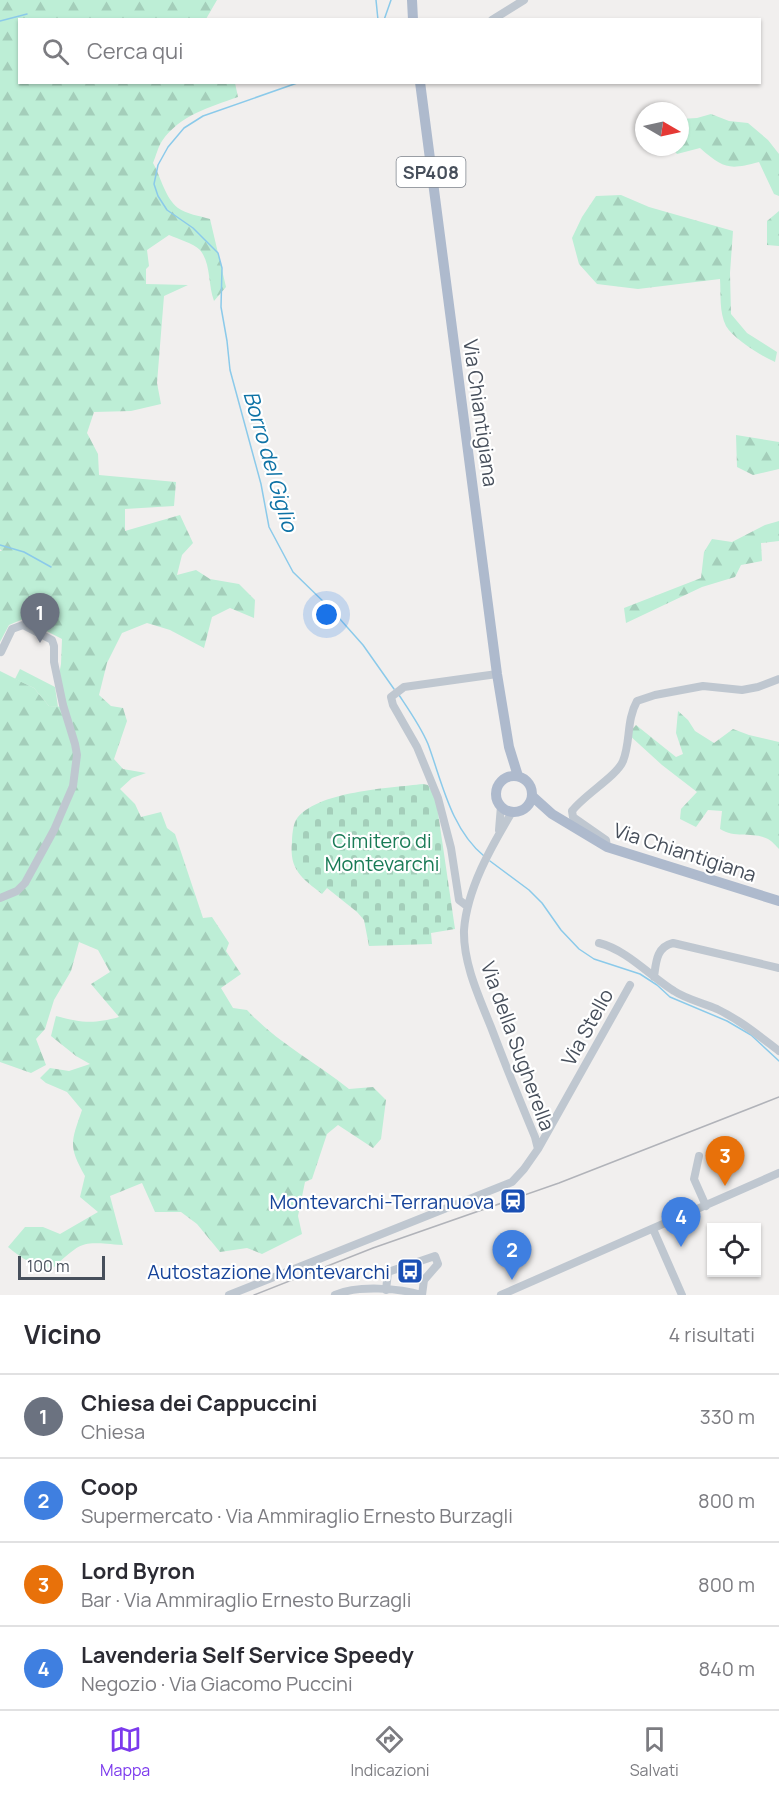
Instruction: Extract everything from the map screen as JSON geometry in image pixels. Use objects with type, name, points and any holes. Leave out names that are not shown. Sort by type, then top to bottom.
[{"type":"main road","points":[[412,0],[413,18]]},
{"type":"main road","name":"Via Chiantigiana","points":[[420,84],[497,674],[509,747],[518,776],[530,786],[532,796],[552,814],[607,847],[779,901]]},
{"type":"main road","name":"Via Chiantigiana","points":[[501,806],[496,797],[496,791],[506,778],[509,747]]},
{"type":"main road","points":[[506,778],[518,776]]},
{"type":"main road","points":[[525,808],[532,796]]},
{"type":"main road","points":[[501,806],[512,812]]},
{"type":"main road","name":"Via Chiantigiana","points":[[512,812],[525,808],[552,814]]},
{"type":"street","points":[[495,18],[524,0]]},
{"type":"street","points":[[0,898],[17,891],[25,883],[54,830],[73,786],[77,755],[58,683],[52,640],[22,625],[12,629],[1,652]]},
{"type":"street","points":[[497,674],[404,687],[395,697],[438,798],[451,848],[459,900],[467,906],[499,834],[512,812]]},
{"type":"street","points":[[607,847],[606,840],[573,817],[573,811],[579,801],[619,768],[623,760],[630,715],[637,701],[655,694],[703,686],[742,690],[758,687],[779,678]]},
{"type":"street","points":[[499,834],[501,806]]},
{"type":"street","name":"Via della Sugherella","points":[[229,1295],[512,1182],[538,1149],[475,984],[467,956],[464,931],[467,906]]},
{"type":"street","points":[[599,943],[608,945],[676,993],[716,1009],[748,1026],[779,1051]]},
{"type":"street","points":[[654,977],[657,955],[666,945],[673,943],[779,968]]},
{"type":"street","name":"Via Stello","points":[[538,1149],[630,985]]},
{"type":"street","points":[[699,1156],[694,1179],[706,1206]]},
{"type":"street","points":[[501,1295],[779,1173]]},
{"type":"street","points":[[653,1229],[682,1295]]},
{"type":"street","points":[[335,1295],[346,1291],[386,1290],[422,1295],[424,1280],[438,1264],[435,1256],[388,1272],[386,1290]]},
{"type":"green space","points":[[0,0],[217,0],[207,18],[18,18],[18,84],[235,84],[238,97],[187,118],[169,132],[162,141],[153,163],[166,193],[178,208],[210,219],[226,287],[214,301],[204,255],[189,243],[169,235],[147,250],[149,266],[146,269],[146,284],[188,285],[164,296],[157,383],[161,404],[131,411],[94,412],[87,433],[98,454],[99,475],[176,482],[174,506],[125,509],[125,531],[180,515],[193,543],[182,555],[177,575],[196,570],[210,579],[239,584],[255,600],[254,618],[230,608],[212,617],[204,648],[170,630],[147,623],[122,633],[107,663],[99,695],[111,706],[123,708],[127,721],[114,759],[123,769],[146,773],[132,778],[120,789],[135,804],[141,817],[161,812],[167,828],[175,834],[203,918],[212,917],[229,943],[226,951],[241,974],[221,988],[233,1008],[247,1010],[283,1042],[349,1089],[373,1087],[386,1100],[381,1139],[373,1148],[338,1125],[327,1134],[312,1179],[305,1182],[298,1216],[302,1234],[262,1254],[247,1248],[220,1252],[197,1224],[181,1212],[155,1212],[142,1183],[110,1196],[123,1245],[84,1244],[53,1268],[29,1261],[8,1247],[25,1227],[43,1227],[60,1234],[98,1212],[80,1197],[85,1176],[76,1158],[73,1144],[82,1110],[67,1092],[40,1078],[50,1068],[69,1071],[90,1064],[51,1036],[56,1016],[88,1022],[119,1017],[91,984],[110,972],[98,950],[79,942],[71,971],[54,1000],[45,1029],[36,1039],[46,1065],[31,1073],[0,1062],[0,671],[34,688],[49,706],[65,707],[59,675],[62,639],[23,619],[9,625],[0,642],[0,551],[2,551],[0,549]]},
{"type":"green space","points":[[711,114],[729,121],[748,123],[768,140],[779,154],[779,196],[774,194],[759,162],[733,167],[721,164],[700,148],[689,151],[689,118]]},
{"type":"green space","points":[[621,195],[649,207],[733,231],[730,273],[731,314],[747,333],[777,352],[775,362],[748,347],[726,326],[721,309],[720,279],[638,289],[597,284],[579,264],[572,238],[596,196]]},
{"type":"green space","points":[[779,211],[779,246],[767,245],[767,221]]},
{"type":"green space","points":[[736,435],[779,442],[779,469],[753,475],[737,467]]},
{"type":"green space","points":[[779,521],[779,541],[761,543],[762,561],[741,565],[735,577],[702,587],[626,623],[624,608],[701,578],[704,552],[712,539],[732,542],[765,525]]},
{"type":"green space","points":[[20,669],[55,687],[58,707],[49,706],[34,688],[15,679]]},
{"type":"green space","points":[[678,711],[695,731],[714,743],[733,729],[779,742],[779,849],[762,837],[732,834],[720,829],[722,811],[708,810],[696,827],[680,819],[681,809],[697,792],[662,765],[628,734],[636,725],[676,757],[683,754],[676,733]]},
{"type":"green space","name":"Cimitero di Montevarchi","points":[[428,785],[436,799],[455,929],[431,933],[432,944],[369,946],[364,920],[357,912],[327,888],[322,894],[298,872],[292,852],[294,825],[306,810],[336,797]]},
{"type":"waterway","name":"Borro del Giglio","points":[[376,0],[378,18]]},
{"type":"waterway","points":[[385,18],[391,0]]},
{"type":"waterway","points":[[0,21],[27,14]]},
{"type":"waterway","name":"Borro del Giglio","points":[[294,84],[203,116],[184,128],[168,147],[158,165],[154,184],[167,210],[193,228],[218,253],[222,268],[221,307],[230,370],[261,484],[269,527],[293,572],[331,609],[363,645],[394,689]]},
{"type":"waterway","points":[[0,545],[24,552],[51,567]]},
{"type":"waterway","name":"Borro del Giglio","points":[[399,695],[428,744],[455,819],[473,845],[484,856]]},
{"type":"waterway","name":"Borro del Giglio","points":[[490,861],[529,890],[579,949],[594,959],[640,974],[670,997],[727,1021],[751,1035],[779,1061]]},
{"type":"railway","points":[[254,1295],[373,1248],[559,1183],[779,1097]]},
{"type":"place","name":"Chiesa dei Cappuccini","points":[[40,643]]},
{"type":"place","name":"Lord Byron","points":[[725,1186]]},
{"type":"place","name":"Montevarchi-Terranuova","points":[[513,1201]]},
{"type":"place","name":"Lavenderia Self Service Speedy","points":[[681,1247]]},
{"type":"place","name":"Autostazione Montevarchi","points":[[410,1271]]},
{"type":"place","name":"Coop","points":[[512,1280]]}]
